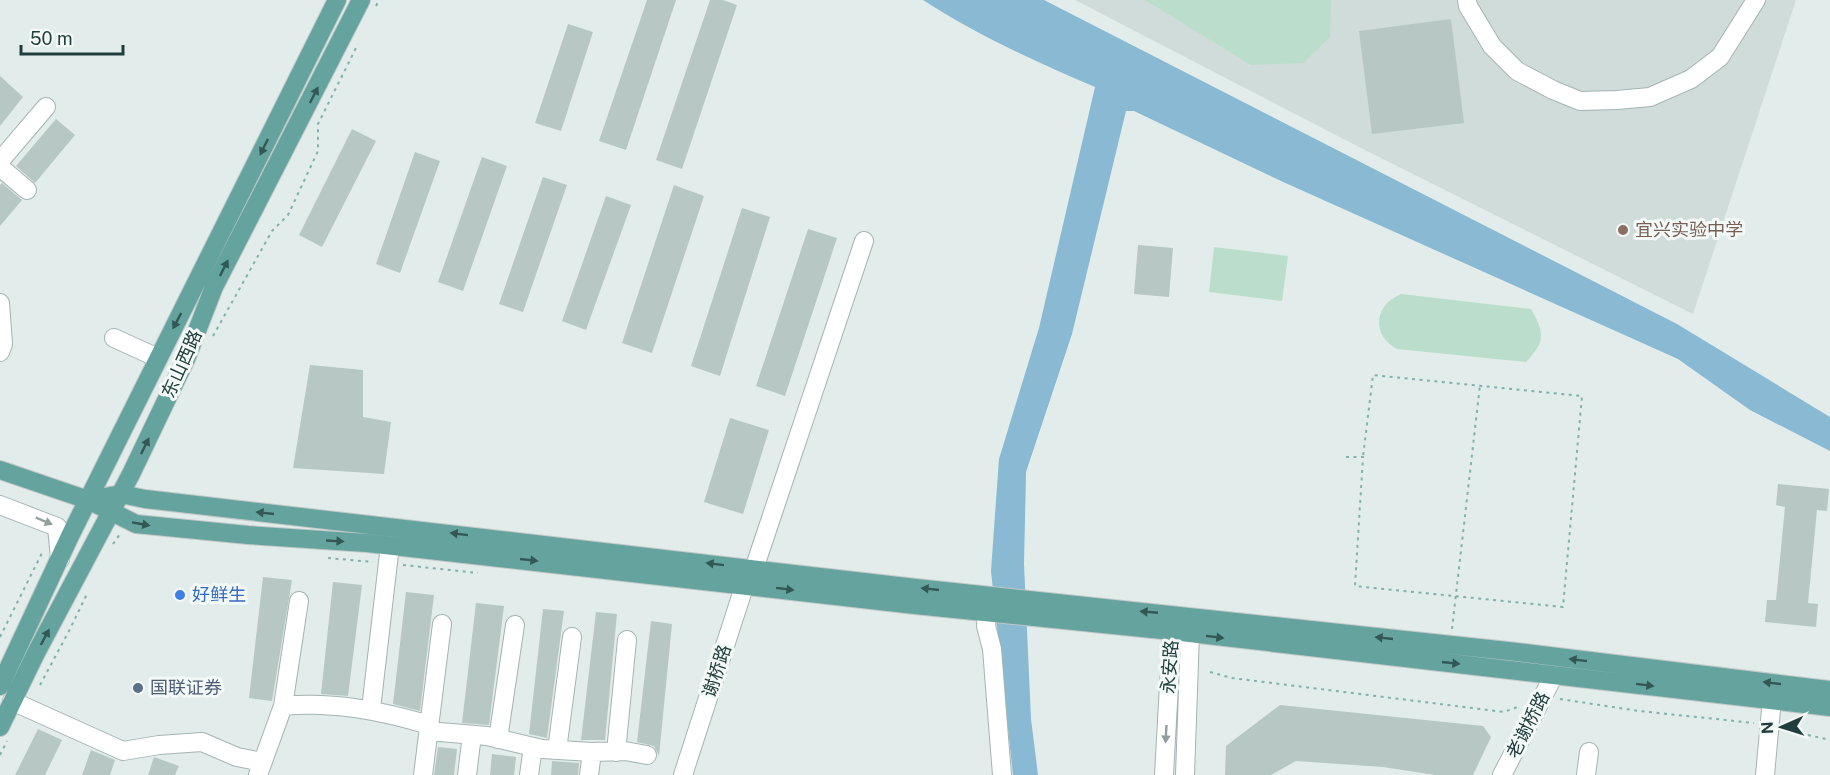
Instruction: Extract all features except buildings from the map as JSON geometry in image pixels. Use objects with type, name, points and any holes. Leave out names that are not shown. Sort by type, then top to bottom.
[{"type":"main road","name":"东山西路","points":[[0,686],[88,500],[337,0]]},
{"type":"main road","name":"东山西路","points":[[0,727],[121,494],[186,359],[214,287],[361,0]]},
{"type":"main road","points":[[0,470],[88,500],[136,524],[749,577],[988,603],[1554,675],[1830,707]]},
{"type":"main road","points":[[88,500],[121,494],[145,499],[749,577]]},
{"type":"main road","points":[[1181,627],[1830,690]]},
{"type":"street","points":[[1467,0],[1468,6],[1491,46],[1517,71],[1552,90],[1580,101],[1650,97],[1691,79],[1720,57],[1756,0]]},
{"type":"street","points":[[0,161],[46,107]]},
{"type":"street","points":[[0,167],[27,190]]},
{"type":"street","name":"谢桥路","points":[[683,775],[864,241]]},
{"type":"street","points":[[0,303],[3,344],[0,352]]},
{"type":"street","points":[[114,338],[158,358]]},
{"type":"street","points":[[0,505],[57,527],[60,559]]},
{"type":"street","points":[[371,710],[390,545]]},
{"type":"street","points":[[12,701],[123,751],[159,745],[202,742],[260,769],[283,706],[299,601]]},
{"type":"street","points":[[988,603],[986,627],[992,649],[1002,775]]},
{"type":"street","points":[[423,775],[442,624]]},
{"type":"street","points":[[498,739],[515,625]]},
{"type":"street","name":"永安路","points":[[1164,775],[1181,627]]},
{"type":"street","name":"永安路","points":[[1181,627],[1185,775]]},
{"type":"street","points":[[557,750],[572,637]]},
{"type":"street","points":[[616,752],[627,640]]},
{"type":"street","points":[[12,662],[19,660],[26,664],[28,672]]},
{"type":"street","name":"老谢桥路","points":[[1503,775],[1554,675]]},
{"type":"street","points":[[1765,775],[1772,699]]},
{"type":"street","points":[[283,706],[301,704],[371,710],[429,728],[533,747],[647,755]]},
{"type":"street","points":[[1756,775],[1758,735],[1770,725]]},
{"type":"street","points":[[467,775],[472,735]]},
{"type":"street","points":[[529,775],[533,747]]},
{"type":"street","points":[[589,775],[592,752]]},
{"type":"street","points":[[1586,775],[1589,752]]},
{"type":"path","points":[[1373,375],[1480,386],[1582,396],[1563,607],[1355,586],[1363,458],[1373,375]]},
{"type":"path","points":[[1452,632],[1480,386]]},
{"type":"path","points":[[1346,457],[1363,458]]},
{"type":"path","points":[[0,637],[45,545]]},
{"type":"shaded area","name":"宜兴实验中学","points":[[1075,0],[1796,0],[1693,314],[1357,146]]},
{"type":"green space","points":[[1145,0],[1331,0],[1330,37],[1303,63],[1251,65]]},
{"type":"green space","points":[[1214,247],[1288,256],[1282,301],[1209,292]]},
{"type":"green space","points":[[1401,294],[1531,309],[1541,331],[1540,343],[1526,362],[1397,349],[1383,336],[1379,320],[1385,305]]},
{"type":"water","points":[[923,0],[1044,0],[1677,324],[1830,417],[1830,451],[1750,410],[1678,359],[1281,181],[1134,111],[1126,111],[1072,334],[1026,472],[1024,564],[1031,719],[1038,775],[1013,775],[991,571],[999,459],[1039,328],[1095,87],[1007,47]]},
{"type":"place","name":"宜兴实验中学","points":[[1623,230]]},
{"type":"place","name":"好鲜生","points":[[180,595]]},
{"type":"place","name":"国联证券","points":[[138,688]]}]
